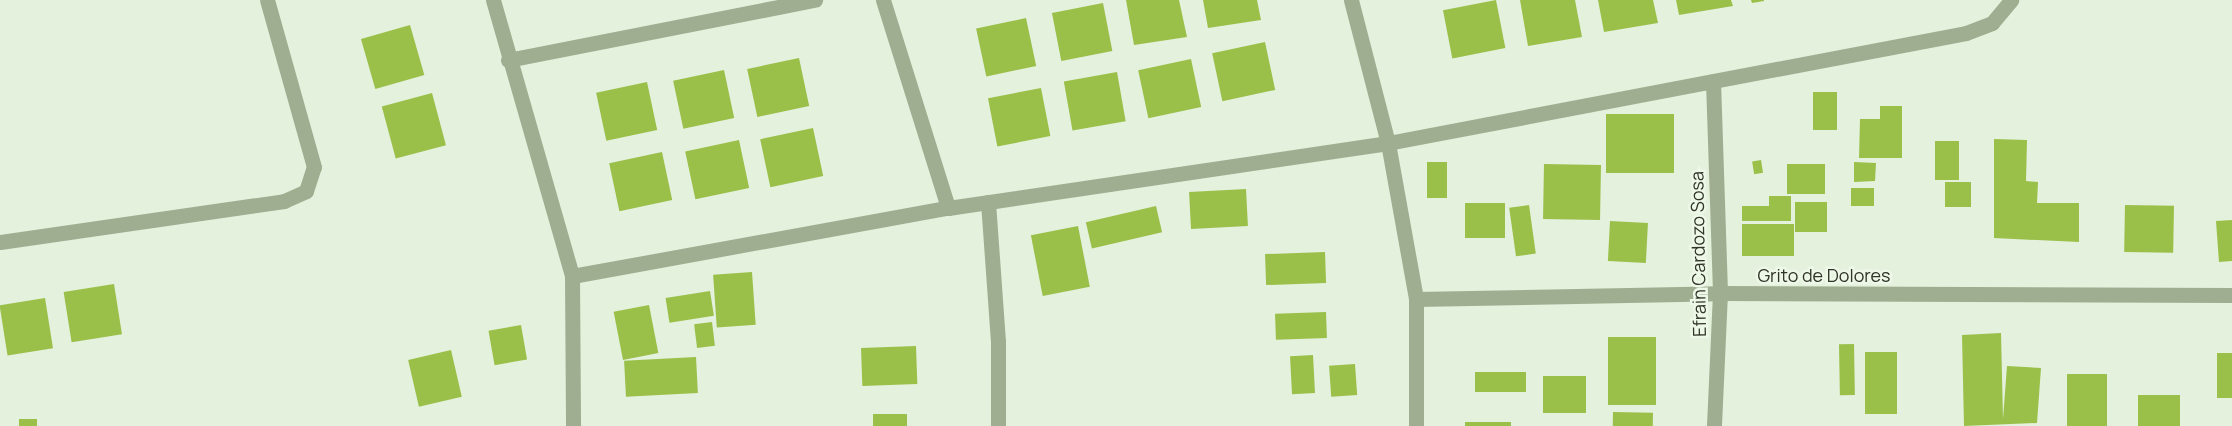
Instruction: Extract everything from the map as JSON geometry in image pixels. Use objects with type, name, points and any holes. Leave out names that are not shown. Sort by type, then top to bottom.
[{"type":"street","points":[[0,242],[284,201],[306,191],[314,168],[267,0]]},
{"type":"street","points":[[494,0],[508,60],[572,276],[573,426]]},
{"type":"street","points":[[508,60],[815,0]]},
{"type":"street","points":[[883,0],[948,208]]},
{"type":"street","points":[[1351,0],[1388,143],[1416,299],[1416,426]]},
{"type":"street","points":[[572,276],[948,208],[1388,143],[1966,33],[1992,23],[2011,0]]},
{"type":"street","name":"Efrain Cardozo Sosa","points":[[1713,81],[1720,293],[1714,426]]},
{"type":"street","points":[[988,202],[998,342],[998,426]]},
{"type":"street","name":"Grito de Dolores","points":[[1416,299],[1720,293],[2232,295]]},
{"type":"building","points":[[1126,0],[1179,0],[1187,37],[1134,45]]},
{"type":"building","points":[[1203,0],[1257,0],[1261,20],[1208,28]]},
{"type":"building","points":[[1496,0],[1505,48],[1452,58],[1443,10]]},
{"type":"building","points":[[1520,0],[1575,0],[1582,37],[1528,46]]},
{"type":"building","points":[[1598,0],[1653,0],[1658,23],[1604,32]]},
{"type":"building","points":[[1676,0],[1731,0],[1733,6],[1679,15]]},
{"type":"building","points":[[1751,0],[1764,0],[1764,1],[1752,3]]},
{"type":"building","points":[[1103,3],[1112,51],[1061,61],[1052,13]]},
{"type":"building","points":[[1026,18],[1036,66],[986,77],[976,29]]},
{"type":"building","points":[[410,25],[424,75],[375,89],[361,39]]},
{"type":"building","points":[[1265,42],[1275,90],[1222,101],[1212,53]]},
{"type":"building","points":[[799,58],[809,106],[757,117],[747,69]]},
{"type":"building","points":[[1191,59],[1201,107],[1148,118],[1138,70]]},
{"type":"building","points":[[724,70],[734,118],[683,129],[673,81]]},
{"type":"building","points":[[1117,72],[1126,121],[1073,131],[1064,81]]},
{"type":"building","points":[[647,82],[657,130],[606,141],[596,93]]},
{"type":"building","points":[[1041,88],[1050,136],[997,146],[988,98]]},
{"type":"building","points":[[1813,92],[1837,92],[1837,130],[1813,130]]},
{"type":"building","points":[[432,93],[446,145],[396,159],[382,106]]},
{"type":"building","points":[[1880,106],[1902,106],[1902,158],[1859,158],[1860,119],[1880,119]]},
{"type":"building","points":[[1606,114],[1674,114],[1674,173],[1606,173]]},
{"type":"building","points":[[813,128],[823,176],[770,187],[760,139]]},
{"type":"building","points":[[1994,139],[2027,140],[2026,181],[2038,182],[2037,203],[2079,203],[2079,242],[1994,238]]},
{"type":"building","points":[[739,140],[749,188],[695,199],[685,151]]},
{"type":"building","points":[[1935,141],[1959,141],[1959,180],[1935,180]]},
{"type":"building","points":[[662,152],[672,200],[619,211],[609,163]]},
{"type":"building","points":[[1761,160],[1763,173],[1754,174],[1752,161]]},
{"type":"building","points":[[1427,162],[1447,162],[1447,198],[1427,198]]},
{"type":"building","points":[[1854,162],[1876,163],[1875,181],[1854,182]]},
{"type":"building","points":[[1544,164],[1601,165],[1600,220],[1543,219]]},
{"type":"building","points":[[1787,164],[1825,164],[1825,194],[1787,194]]},
{"type":"building","points":[[1945,182],[1971,182],[1971,207],[1945,207]]},
{"type":"building","points":[[1851,188],[1874,188],[1874,206],[1851,206]]},
{"type":"building","points":[[1246,189],[1248,226],[1191,229],[1189,192]]},
{"type":"building","points":[[1769,196],[1791,196],[1791,221],[1742,221],[1742,206],[1769,206]]},
{"type":"building","points":[[1795,202],[1827,202],[1827,232],[1795,232]]},
{"type":"building","points":[[1465,203],[1505,203],[1505,238],[1465,238]]},
{"type":"building","points":[[1529,205],[1536,254],[1516,256],[1509,208]]},
{"type":"building","points":[[2125,205],[2174,206],[2173,253],[2124,252]]},
{"type":"building","points":[[1156,206],[1162,232],[1092,249],[1086,222]]},
{"type":"building","points":[[2232,220],[2232,261],[2219,262],[2216,221]]},
{"type":"building","points":[[1610,221],[1648,223],[1646,263],[1608,261]]},
{"type":"building","points":[[1742,224],[1794,224],[1794,256],[1742,256]]},
{"type":"building","points":[[1078,226],[1090,287],[1043,296],[1031,235]]},
{"type":"building","points":[[1325,252],[1326,283],[1266,285],[1265,254]]},
{"type":"building","points":[[752,272],[756,325],[717,328],[713,275]]},
{"type":"building","points":[[114,284],[122,334],[72,342],[64,292]]},
{"type":"building","points":[[710,291],[714,316],[669,323],[666,298]]},
{"type":"building","points":[[45,298],[53,348],[8,356],[0,305]]},
{"type":"building","points":[[649,305],[658,353],[623,360],[614,312]]},
{"type":"building","points":[[1326,312],[1327,338],[1276,340],[1275,314]]},
{"type":"building","points":[[712,322],[715,346],[697,348],[694,324]]},
{"type":"building","points":[[521,325],[527,359],[495,365],[489,331]]},
{"type":"building","points":[[2001,333],[2003,419],[2007,366],[2041,368],[2037,423],[1964,426],[1962,335]]},
{"type":"building","points":[[1608,337],[1656,337],[1656,405],[1608,405]]},
{"type":"building","points":[[1839,344],[1854,344],[1855,395],[1840,395]]},
{"type":"building","points":[[916,346],[917,384],[862,386],[861,348]]},
{"type":"building","points":[[451,350],[462,397],[419,407],[408,360]]},
{"type":"building","points":[[1865,352],[1897,352],[1897,414],[1865,414]]},
{"type":"building","points":[[2217,353],[2232,353],[2232,398],[2217,398]]},
{"type":"building","points":[[1313,355],[1315,393],[1292,394],[1290,356]]},
{"type":"building","points":[[696,357],[698,393],[626,397],[624,361]]},
{"type":"building","points":[[1355,364],[1357,395],[1331,397],[1329,366]]},
{"type":"building","points":[[1475,372],[1526,372],[1526,392],[1475,392]]},
{"type":"building","points":[[2067,374],[2107,374],[2107,426],[2067,426]]},
{"type":"building","points":[[1543,376],[1586,376],[1586,413],[1543,413]]},
{"type":"building","points":[[2138,395],[2180,395],[2180,426],[2138,426]]},
{"type":"building","points":[[1613,412],[1653,413],[1653,426],[1613,426]]},
{"type":"building","points":[[873,414],[907,414],[907,426],[873,426]]},
{"type":"building","points":[[19,419],[37,419],[37,426],[19,426]]},
{"type":"building","points":[[1465,422],[1511,422],[1511,426],[1465,426]]}]
